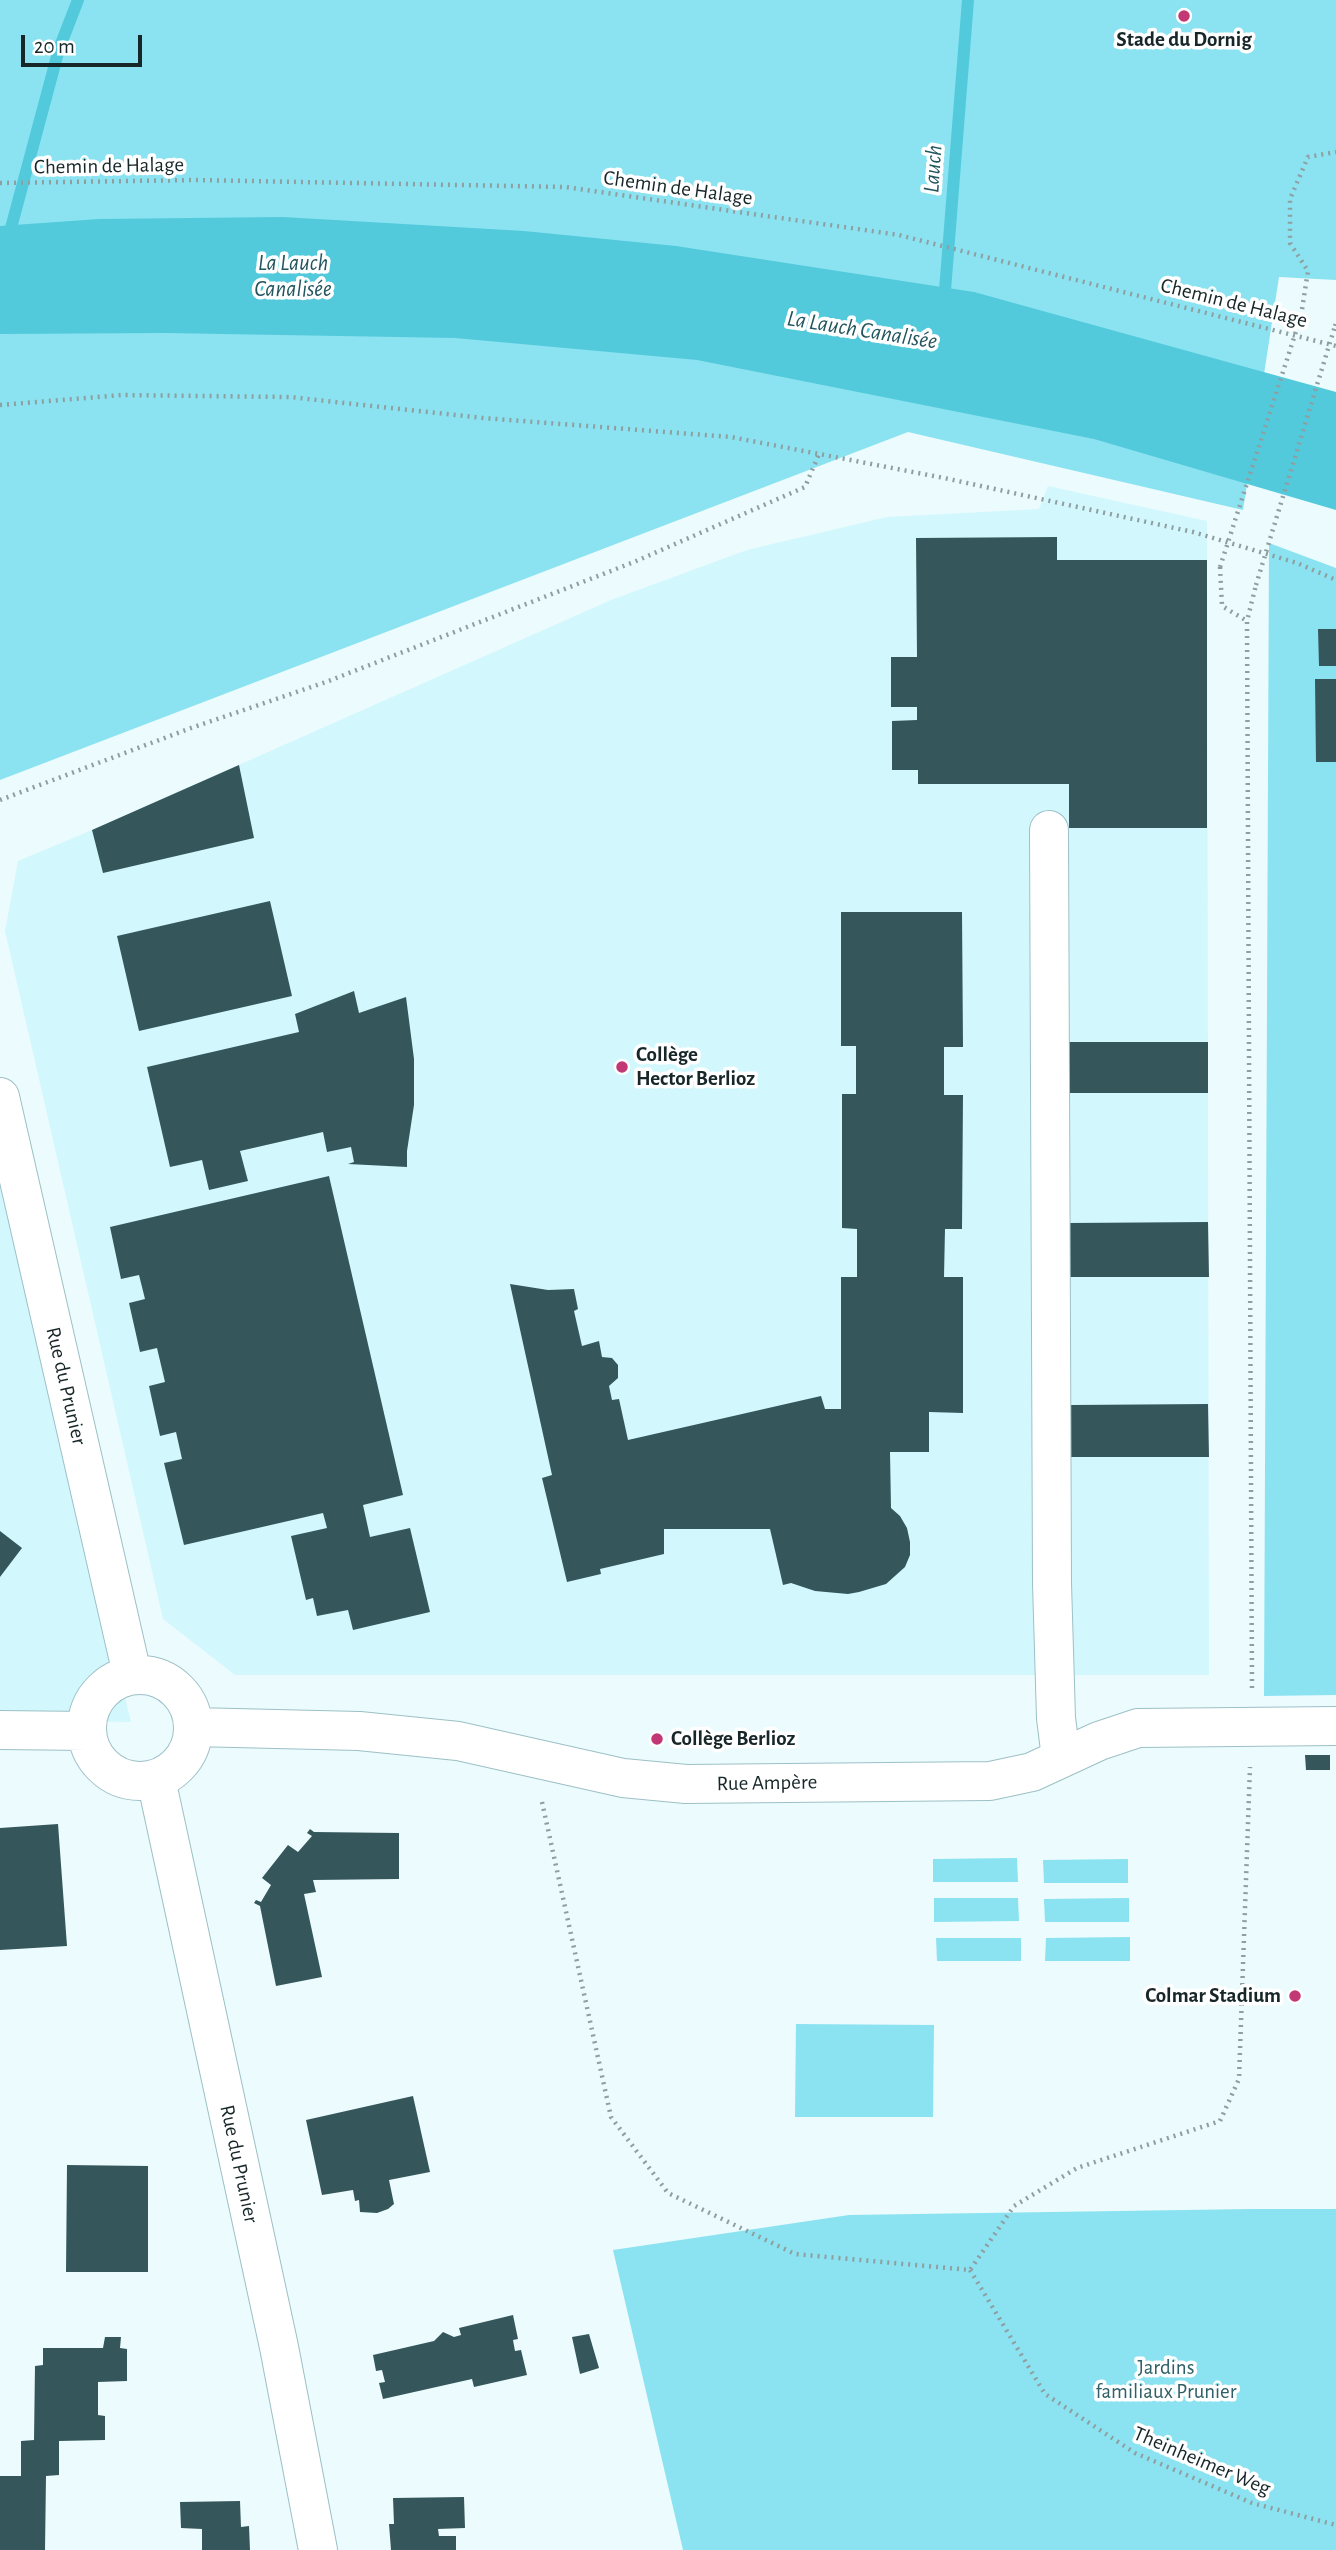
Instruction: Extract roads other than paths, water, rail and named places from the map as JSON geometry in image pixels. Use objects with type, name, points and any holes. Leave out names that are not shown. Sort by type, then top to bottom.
[{"type":"street","points":[[1049,830],[1052,1583],[1056,1718],[1061,1758]]},
{"type":"street","name":"Rue du Prunier","points":[[0,1097],[132,1674]]},
{"type":"street","points":[[132,1674],[162,1678],[185,1699],[194,1727],[189,1750],[175,1768],[156,1779],[132,1780],[110,1771],[93,1754],[87,1731],[89,1711],[99,1694],[113,1681],[132,1674]]},
{"type":"street","name":"Rue Ampère","points":[[194,1727],[359,1731],[458,1741],[623,1778],[686,1784],[990,1781],[1032,1772],[1099,1741],[1138,1728],[1336,1726]]},
{"type":"street","points":[[0,1730],[87,1731]]},
{"type":"street","name":"Rue du Prunier","points":[[156,1779],[279,2347],[318,2550]]},
{"type":"water","name":"La Lauch Canalisée","points":[[283,217],[524,231],[676,246],[974,292],[1336,392],[1336,510],[1094,439],[697,360],[455,338],[165,333],[0,334],[0,226],[99,219]]},
{"type":"waterway","name":"Lauch","points":[[0,269],[59,49],[78,0]]},
{"type":"waterway","name":"Lauch","points":[[944,303],[968,0]]},
{"type":"place","name":"Stade du Dornig","points":[[1184,16]]},
{"type":"place","name":"Collège Hector Berlioz","points":[[622,1067]]},
{"type":"place","name":"Collège Berlioz","points":[[657,1739]]},
{"type":"place","name":"Colmar Stadium","points":[[1295,1996]]},
{"type":"park label","name":"Jardins familiaux Prunier","points":[[1166,2380]]}]
